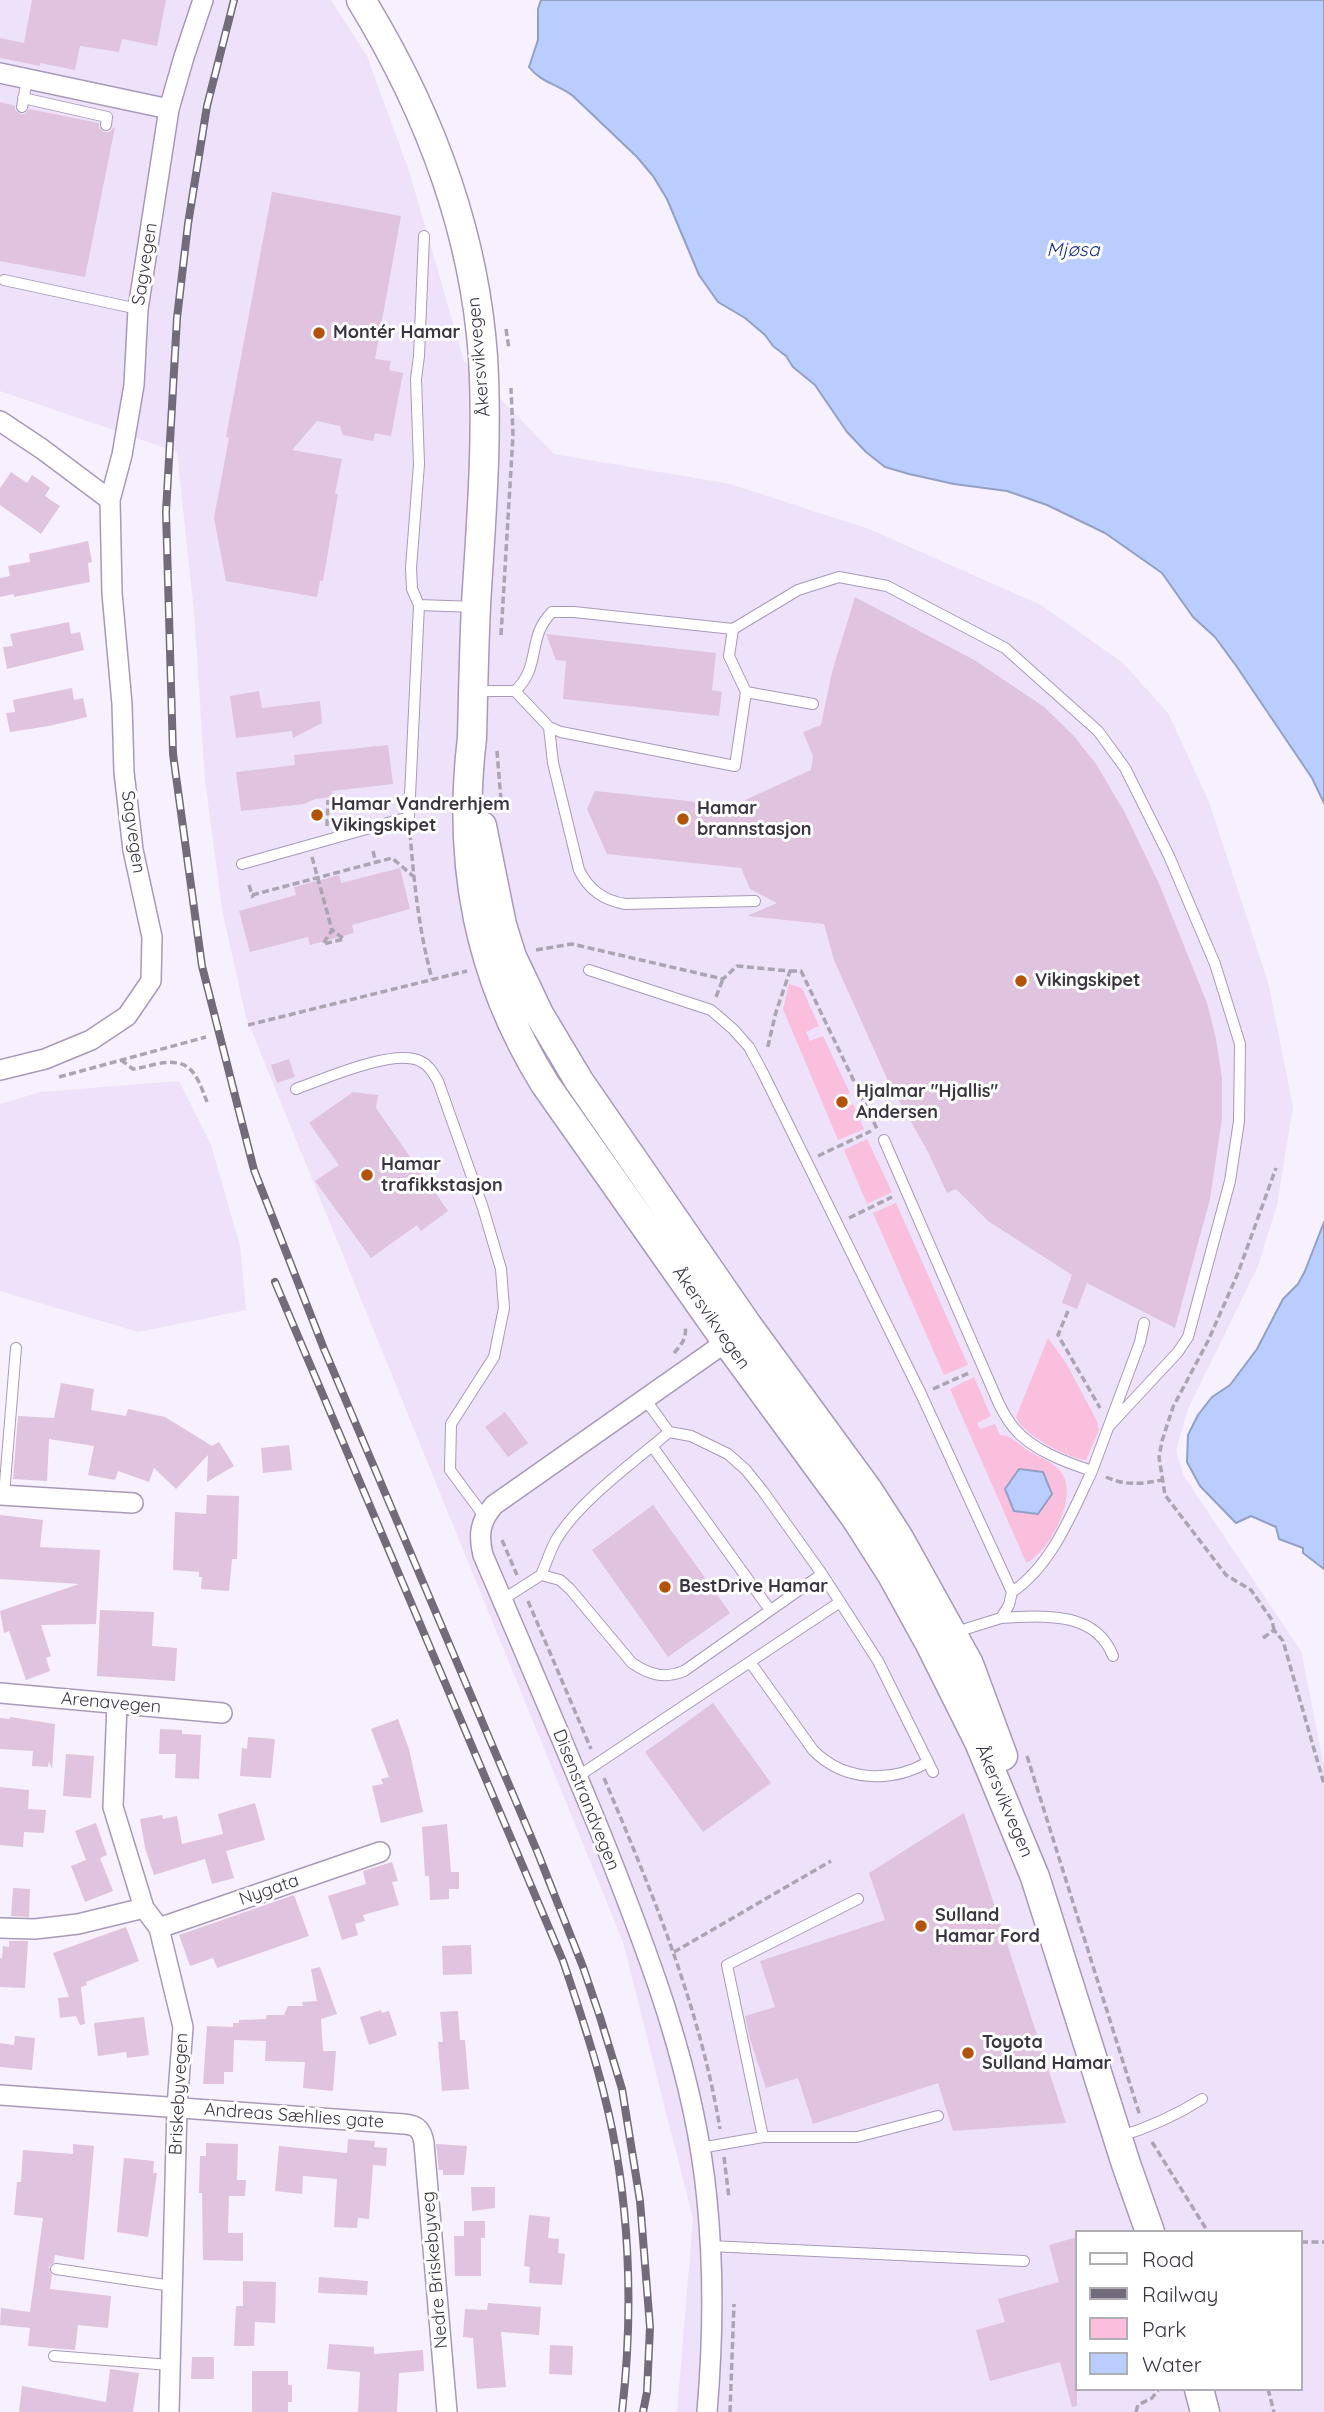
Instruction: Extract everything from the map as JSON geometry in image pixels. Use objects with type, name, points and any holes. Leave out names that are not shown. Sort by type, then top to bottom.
[{"type":"street","name":"Sagvegen","points":[[0,1070],[45,1059],[91,1040],[127,1016],[151,981],[152,937],[133,850],[124,772],[112,593],[110,500],[122,455],[134,385],[138,309],[169,109],[203,0]]},
{"type":"street","name":"Åkersvikvegen","points":[[360,0],[401,70],[441,163],[459,216],[471,272],[482,355],[484,483],[473,691],[484,739],[478,803],[502,925],[512,957],[539,1014],[579,1081],[737,1333],[868,1490],[899,1538],[942,1638],[969,1664],[1008,1768],[1023,1819],[1035,1877],[1131,2133],[1150,2230]]},
{"type":"street","points":[[0,73],[24,95],[169,109]]},
{"type":"street","points":[[0,422],[42,449],[110,500]]},
{"type":"street","points":[[484,1516],[494,1505],[737,1333]]},
{"type":"street","points":[[2,1495],[133,1503]]},
{"type":"street","name":"Disenstrandvegen","points":[[484,1516],[480,1541],[641,1933],[668,2011],[686,2080],[707,2198],[711,2363],[707,2412]]},
{"type":"street","name":"Arenavegen","points":[[0,1693],[222,1713]]},
{"type":"street","name":"Briskebyvegen","points":[[117,1704],[113,1807],[144,1908],[159,1928],[183,2027],[177,2107],[169,2412]]},
{"type":"street","name":"Nygata","points":[[159,1928],[380,1852]]},
{"type":"street","points":[[0,1928],[35,1929],[78,1924],[144,1908]]},
{"type":"street","name":"Andreas Sæhlies gate","points":[[0,2095],[413,2125],[419,2129]]},
{"type":"street","name":"Nedre Briskebyveg","points":[[419,2129],[424,2143],[447,2412]]},
{"type":"street","points":[[1200,2391],[1205,2412]]},
{"type":"lane","points":[[24,95],[107,117],[106,125]]},
{"type":"lane","points":[[242,864],[409,817],[419,604],[412,589],[411,568],[419,464],[416,379],[424,236]]},
{"type":"lane","points":[[4,280],[138,309]]},
{"type":"lane","points":[[515,691],[529,674],[536,636],[543,621],[552,612],[733,629],[798,590],[839,577],[887,586],[1005,648],[1098,731],[1125,768],[1169,856],[1215,964],[1240,1044],[1239,1121],[1230,1181],[1188,1337],[1178,1352],[1110,1425]]},
{"type":"lane","points":[[419,604],[476,607]]},
{"type":"lane","points":[[473,691],[515,691],[549,727],[588,740],[735,766],[746,692],[729,656],[733,629]]},
{"type":"lane","points":[[746,692],[813,704]]},
{"type":"lane","points":[[549,727],[553,763],[579,870],[585,882],[597,893],[609,901],[625,905],[755,901]]},
{"type":"lane","points":[[589,970],[711,1010],[749,1047],[921,1394],[1012,1592],[1009,1605],[1001,1618]]},
{"type":"lane","points":[[296,1089],[391,1057],[422,1061],[438,1081],[483,1208],[501,1269],[504,1308],[495,1357],[451,1424],[450,1470],[484,1516]]},
{"type":"lane","points":[[884,1140],[999,1404],[1013,1427],[1026,1439],[1051,1454],[1092,1471]]},
{"type":"lane","points":[[1012,1592],[1026,1582],[1054,1544],[1092,1471],[1140,1342],[1144,1323]]},
{"type":"lane","points":[[2,1495],[16,1348]]},
{"type":"lane","points":[[645,1399],[669,1432],[691,1436],[710,1444],[728,1454],[746,1471],[822,1574],[878,1661],[931,1767],[879,1776],[859,1776],[822,1759],[750,1662]]},
{"type":"lane","points":[[502,1600],[541,1575],[556,1540],[573,1518],[601,1490],[669,1432]]},
{"type":"lane","points":[[652,1446],[770,1610]]},
{"type":"lane","points":[[541,1575],[560,1580],[632,1663],[645,1672],[672,1676],[684,1671],[822,1574]]},
{"type":"lane","points":[[577,1777],[840,1602]]},
{"type":"lane","points":[[942,1638],[1001,1618],[1057,1616],[1094,1629],[1108,1643],[1113,1657]]},
{"type":"lane","points":[[763,2137],[727,1965],[858,1899]]},
{"type":"lane","points":[[1131,2133],[1178,2114],[1202,2099]]},
{"type":"lane","points":[[700,2148],[763,2137],[857,2137],[938,2116]]},
{"type":"lane","points":[[710,2246],[1024,2262]]},
{"type":"lane","points":[[56,2269],[172,2286]]},
{"type":"lane","points":[[54,2356],[170,2364]]},
{"type":"path","points":[[505,323],[509,361]]},
{"type":"path","points":[[501,641],[513,435],[511,386]]},
{"type":"path","points":[[484,739],[503,820]]},
{"type":"path","points":[[328,800],[329,823],[312,854],[316,880],[332,930],[344,939],[323,944],[332,930]]},
{"type":"path","points":[[409,817],[422,943],[432,979]]},
{"type":"path","points":[[373,851],[376,863]]},
{"type":"path","points":[[249,885],[253,897],[392,858],[413,876]]},
{"type":"path","points":[[538,962],[533,951],[572,944],[723,979],[737,966],[801,971],[884,1140]]},
{"type":"path","points":[[248,1025],[468,970]]},
{"type":"path","points":[[762,1071],[776,1012],[790,971]]},
{"type":"path","points":[[53,1078],[206,1037]]},
{"type":"path","points":[[121,1060],[133,1069],[171,1062],[184,1065],[197,1076],[207,1102]]},
{"type":"path","points":[[807,1162],[877,1128]]},
{"type":"path","points":[[1276,1168],[1238,1273],[1167,1423],[1159,1457],[1165,1494],[1174,1508],[1226,1575],[1251,1590],[1283,1641],[1324,1784]]},
{"type":"path","points":[[838,1224],[906,1191]]},
{"type":"path","points":[[1068,1311],[1058,1335],[1110,1425]]},
{"type":"path","points":[[921,1394],[983,1367]]},
{"type":"path","points":[[1092,1471],[1119,1483],[1136,1485],[1162,1480]]},
{"type":"path","points":[[1263,1638],[1274,1630]]},
{"type":"path","points":[[1024,1748],[1131,2133],[1207,2230]]},
{"type":"path","points":[[674,1952],[831,1861]]},
{"type":"path","points":[[1303,2242],[1324,2242]]},
{"type":"path","points":[[1136,2412],[1138,2405],[1152,2398],[1157,2391]]},
{"type":"path","points":[[1269,2391],[1274,2412]]},
{"type":"shaded area","points":[[0,0],[331,0],[367,56],[409,171],[464,361],[554,454],[730,484],[869,529],[1041,605],[1123,663],[1168,713],[1209,802],[1268,982],[1293,1107],[1277,1205],[1258,1266],[1188,1409],[1176,1450],[1183,1475],[1301,1651],[1324,1766],[1324,2412],[677,2412],[693,2219],[623,1942],[246,1017],[222,909],[205,780],[194,612],[177,452],[0,391]]},
{"type":"shaded area","points":[[179,1081],[211,1145],[240,1246],[246,1310],[138,1332],[0,1291],[0,1104],[41,1092]]},
{"type":"green space","points":[[789,984],[802,988],[819,1026],[806,1032],[810,1041],[823,1036],[850,1093],[835,1100],[839,1109],[853,1104],[864,1129],[838,1140],[783,1009]]},
{"type":"green space","points":[[867,1139],[892,1192],[867,1204],[844,1150]]},
{"type":"green space","points":[[896,1203],[968,1365],[944,1375],[873,1213]]},
{"type":"green space","points":[[1048,1338],[1066,1363],[1097,1421],[1099,1430],[1086,1460],[1068,1455],[1036,1438],[1016,1417]]},
{"type":"green space","points":[[974,1377],[991,1416],[977,1423],[980,1429],[995,1424],[1000,1435],[1012,1439],[1051,1463],[1065,1480],[1066,1501],[1058,1524],[1047,1544],[1029,1562],[1026,1562],[950,1389]],"holes":[[[1020,1469],[1043,1472],[1052,1494],[1038,1513],[1014,1511],[1005,1489]]]},
{"type":"water","name":"Mjøsa","points":[[541,0],[1324,0],[1324,803],[1312,778],[1237,667],[1215,637],[1193,617],[1162,573],[1105,533],[1047,505],[1007,491],[954,484],[885,467],[847,432],[815,385],[793,367],[765,335],[745,318],[718,302],[699,275],[667,199],[653,176],[637,157],[573,96],[529,67],[538,40],[538,9]]},
{"type":"water","points":[[1324,1222],[1324,1569],[1303,1553],[1303,1548],[1279,1539],[1276,1527],[1251,1516],[1236,1523],[1200,1486],[1187,1462],[1188,1435],[1198,1415],[1212,1397],[1230,1385],[1257,1349],[1283,1299],[1298,1284],[1305,1271]]},
{"type":"water","points":[[1019,1469],[1043,1472],[1052,1494],[1038,1514],[1014,1511],[1005,1489]]},
{"type":"building","points":[[32,0],[166,0],[157,46],[122,39],[119,52],[80,46],[75,70],[0,58],[0,38],[24,43]]},
{"type":"building","points":[[0,102],[15,106],[15,110],[20,114],[25,114],[29,109],[99,123],[99,128],[104,132],[115,127],[85,277],[0,261]]},
{"type":"building","points":[[272,192],[401,216],[375,359],[391,361],[389,370],[403,373],[391,436],[375,433],[373,441],[343,435],[340,426],[317,421],[292,450],[342,459],[323,581],[320,581],[317,597],[226,581],[214,518],[229,438],[226,437]]},
{"type":"building","points":[[11,472],[27,483],[32,475],[41,481],[50,488],[45,496],[60,506],[41,534],[0,505],[0,488]]},
{"type":"building","points":[[88,541],[92,562],[88,563],[90,582],[14,597],[14,594],[0,597],[0,578],[10,576],[8,566],[30,562],[29,554]]},
{"type":"building","name":"Vikingskipet","points":[[855,597],[976,661],[1044,707],[1073,735],[1096,764],[1125,813],[1160,886],[1207,1003],[1222,1078],[1222,1118],[1210,1199],[1175,1328],[1087,1283],[1077,1309],[1062,1303],[1072,1275],[988,1221],[956,1189],[947,1193],[928,1152],[889,1083],[834,960],[824,924],[747,916],[777,903],[750,889],[741,868],[607,854],[587,809],[595,791],[744,807],[745,800],[811,770],[813,756],[803,732],[821,725],[832,672]]},
{"type":"building","points":[[69,622],[71,634],[80,632],[84,650],[7,669],[3,647],[13,646],[10,634]]},
{"type":"building","points":[[546,634],[716,653],[712,690],[722,692],[719,716],[563,699],[566,661],[556,660]]},
{"type":"building","points":[[72,688],[74,700],[83,698],[87,717],[10,732],[6,713],[15,712],[13,700]]},
{"type":"building","points":[[259,691],[262,708],[320,701],[322,723],[293,738],[292,731],[236,738],[230,696]]},
{"type":"building","points":[[388,745],[393,784],[332,791],[333,797],[315,799],[304,804],[241,811],[236,772],[295,765],[294,755]]},
{"type":"building","points":[[400,868],[410,909],[352,925],[354,933],[310,945],[308,937],[250,952],[239,911],[296,895],[294,887],[339,875],[341,883]]},
{"type":"building","points":[[289,1059],[295,1077],[277,1083],[271,1065]]},
{"type":"building","points":[[353,1092],[378,1095],[376,1108],[448,1211],[421,1231],[417,1225],[371,1258],[315,1181],[339,1165],[309,1123]]},
{"type":"building","points":[[61,1383],[94,1389],[91,1410],[126,1416],[128,1409],[165,1417],[212,1446],[219,1442],[234,1466],[207,1482],[208,1455],[176,1489],[154,1468],[149,1482],[118,1471],[115,1480],[88,1475],[94,1446],[49,1439],[47,1481],[13,1479],[18,1416],[54,1418]]},
{"type":"building","points":[[505,1412],[528,1443],[508,1457],[485,1427]]},
{"type":"building","points":[[289,1445],[292,1470],[263,1473],[261,1448]]},
{"type":"building","points":[[207,1495],[239,1496],[237,1559],[232,1559],[229,1591],[201,1589],[202,1577],[199,1577],[199,1572],[173,1570],[175,1512],[206,1514]]},
{"type":"building","points":[[653,1505],[730,1613],[668,1657],[592,1550]]},
{"type":"building","points":[[0,1515],[43,1520],[40,1547],[100,1550],[96,1624],[41,1625],[51,1656],[46,1658],[50,1671],[26,1680],[9,1631],[4,1633],[0,1611],[79,1584],[0,1579]]},
{"type":"building","points":[[100,1610],[154,1612],[152,1646],[177,1648],[175,1681],[97,1676]]},
{"type":"building","points":[[713,1703],[771,1783],[703,1832],[645,1752]]},
{"type":"building","points":[[0,1718],[55,1724],[52,1769],[49,1761],[48,1767],[32,1766],[33,1751],[0,1749]]},
{"type":"building","points":[[398,1719],[409,1749],[423,1812],[381,1823],[372,1786],[383,1784],[381,1779],[389,1777],[371,1729]]},
{"type":"building","points":[[160,1729],[182,1730],[182,1734],[201,1735],[199,1779],[175,1778],[176,1754],[159,1754]]},
{"type":"building","points":[[248,1737],[275,1739],[271,1778],[240,1776],[242,1748],[247,1749]]},
{"type":"building","points":[[66,1754],[94,1756],[91,1798],[63,1796]]},
{"type":"building","points":[[0,1787],[29,1790],[28,1809],[46,1810],[44,1833],[24,1832],[23,1847],[0,1845]]},
{"type":"building","points":[[255,1803],[265,1840],[226,1851],[234,1878],[212,1884],[205,1859],[154,1875],[145,1848],[140,1819],[162,1815],[163,1819],[177,1816],[182,1844],[223,1834],[218,1814]]},
{"type":"building","points":[[964,1813],[1066,2123],[953,2131],[938,2083],[813,2124],[798,2078],[766,2088],[750,2039],[745,2016],[775,2007],[760,1961],[885,1920],[869,1873]]},
{"type":"building","points":[[96,1823],[107,1855],[100,1858],[113,1891],[85,1902],[71,1866],[86,1860],[75,1831]]},
{"type":"building","points":[[447,1824],[451,1872],[459,1872],[459,1889],[449,1889],[449,1899],[430,1900],[429,1876],[425,1876],[422,1827]]},
{"type":"building","points":[[392,1862],[398,1881],[392,1882],[399,1905],[363,1915],[365,1921],[355,1924],[358,1935],[342,1940],[328,1896],[366,1884],[363,1871]]},
{"type":"building","points":[[13,1888],[30,1889],[29,1917],[11,1916]]},
{"type":"building","points":[[294,1895],[309,1936],[217,1968],[213,1958],[190,1966],[179,1935]]},
{"type":"building","points":[[126,1927],[139,1961],[86,1982],[87,1985],[81,1987],[85,2024],[80,2025],[76,2016],[60,2018],[58,1998],[69,1997],[53,1953]]},
{"type":"building","points":[[9,1941],[28,1941],[25,1988],[0,1987],[0,1958],[3,1946],[9,1947]]},
{"type":"building","points":[[471,1945],[472,1974],[443,1975],[442,1946]]},
{"type":"building","points":[[320,1967],[337,2014],[321,2019],[323,2051],[336,2051],[333,2091],[303,2088],[305,2062],[265,2061],[266,2041],[234,2040],[233,2072],[224,2072],[224,2084],[203,2084],[207,2026],[233,2027],[233,2023],[239,2023],[239,2020],[284,2015],[288,2006],[303,2006],[302,2002],[317,2001],[311,1969]]},
{"type":"building","points":[[381,2010],[382,2013],[389,2011],[397,2035],[369,2045],[360,2017]]},
{"type":"building","points":[[458,2011],[460,2040],[465,2040],[469,2089],[442,2091],[438,2042],[443,2042],[440,2012]]},
{"type":"building","points":[[144,2017],[149,2055],[127,2058],[126,2052],[98,2056],[94,2023]]},
{"type":"building","points":[[15,2036],[35,2038],[32,2070],[0,2067],[0,2043],[14,2045]]},
{"type":"building","points":[[348,2139],[375,2141],[374,2147],[387,2148],[386,2166],[373,2165],[369,2219],[358,2218],[357,2228],[334,2227],[337,2179],[303,2176],[302,2194],[275,2191],[279,2146],[347,2153]]},
{"type":"building","points":[[206,2143],[238,2144],[237,2180],[246,2180],[245,2196],[229,2196],[228,2233],[243,2233],[243,2261],[203,2260],[202,2193],[199,2193],[200,2156],[206,2156]]},
{"type":"building","points":[[73,2144],[94,2146],[84,2260],[55,2255],[54,2262],[49,2267],[52,2275],[50,2289],[111,2296],[108,2328],[78,2325],[75,2350],[28,2346],[30,2328],[0,2325],[1,2308],[30,2312],[43,2218],[14,2215],[17,2182],[21,2182],[23,2150],[73,2154]]},
{"type":"building","points":[[436,2144],[467,2146],[464,2175],[443,2175],[443,2170],[439,2170]]},
{"type":"building","points":[[124,2158],[154,2161],[153,2173],[157,2173],[148,2237],[117,2232]]},
{"type":"building","points":[[471,2187],[495,2187],[495,2208],[472,2211]]},
{"type":"building","points":[[529,2215],[550,2217],[548,2238],[559,2239],[558,2253],[565,2254],[562,2285],[529,2283],[530,2267],[524,2266]]},
{"type":"building","points":[[464,2221],[485,2221],[485,2238],[481,2238],[481,2276],[455,2276],[454,2236],[464,2236]]},
{"type":"building","points":[[1076,2237],[1077,2406],[1072,2407],[1060,2362],[990,2381],[976,2330],[1005,2322],[998,2299],[1059,2282],[1049,2245]]},
{"type":"building","points":[[319,2277],[368,2281],[367,2295],[318,2293]]},
{"type":"building","points":[[243,2281],[276,2282],[275,2323],[255,2322],[254,2346],[234,2346],[236,2306],[243,2306]]},
{"type":"building","points":[[488,2303],[541,2307],[539,2335],[501,2332],[506,2387],[477,2389],[473,2338],[463,2337],[465,2309],[487,2310]]},
{"type":"building","points":[[329,2344],[374,2347],[374,2354],[423,2350],[424,2371],[399,2373],[397,2412],[358,2412],[360,2372],[327,2369]]},
{"type":"building","points":[[550,2345],[573,2346],[572,2375],[549,2374]]},
{"type":"building","points":[[192,2357],[214,2357],[214,2379],[191,2379]]},
{"type":"building","points":[[110,2369],[139,2373],[133,2412],[19,2412],[22,2386],[106,2402]]},
{"type":"building","points":[[252,2371],[288,2371],[288,2385],[292,2385],[292,2402],[288,2402],[288,2412],[252,2412]]},
{"type":"railway","points":[[234,0],[207,106],[188,224],[177,318],[166,512],[173,754],[202,966],[254,1170],[324,1349],[537,1851],[583,1967],[622,2089],[640,2201],[650,2327],[647,2392],[643,2412]]},
{"type":"railway","points":[[275,1282],[563,1961],[590,2044],[613,2133],[624,2212],[628,2333],[622,2412]]},
{"type":"place","name":"Montér Hamar","points":[[319,333]]},
{"type":"place","name":"Hamar Vandrerhjem Vikingskipet","points":[[317,815]]},
{"type":"place","name":"Hamar brannstasjon","points":[[683,819]]},
{"type":"place","name":"Vikingskipet","points":[[1021,981]]},
{"type":"place","name":"Hjalmar \"Hjallis\" Andersen","points":[[842,1102]]},
{"type":"place","name":"Hamar trafikkstasjon","points":[[367,1175]]},
{"type":"place","name":"BestDrive Hamar","points":[[665,1587]]},
{"type":"place","name":"Sulland Hamar Ford","points":[[921,1926]]},
{"type":"place","name":"Toyota Sulland Hamar","points":[[968,2053]]}]
